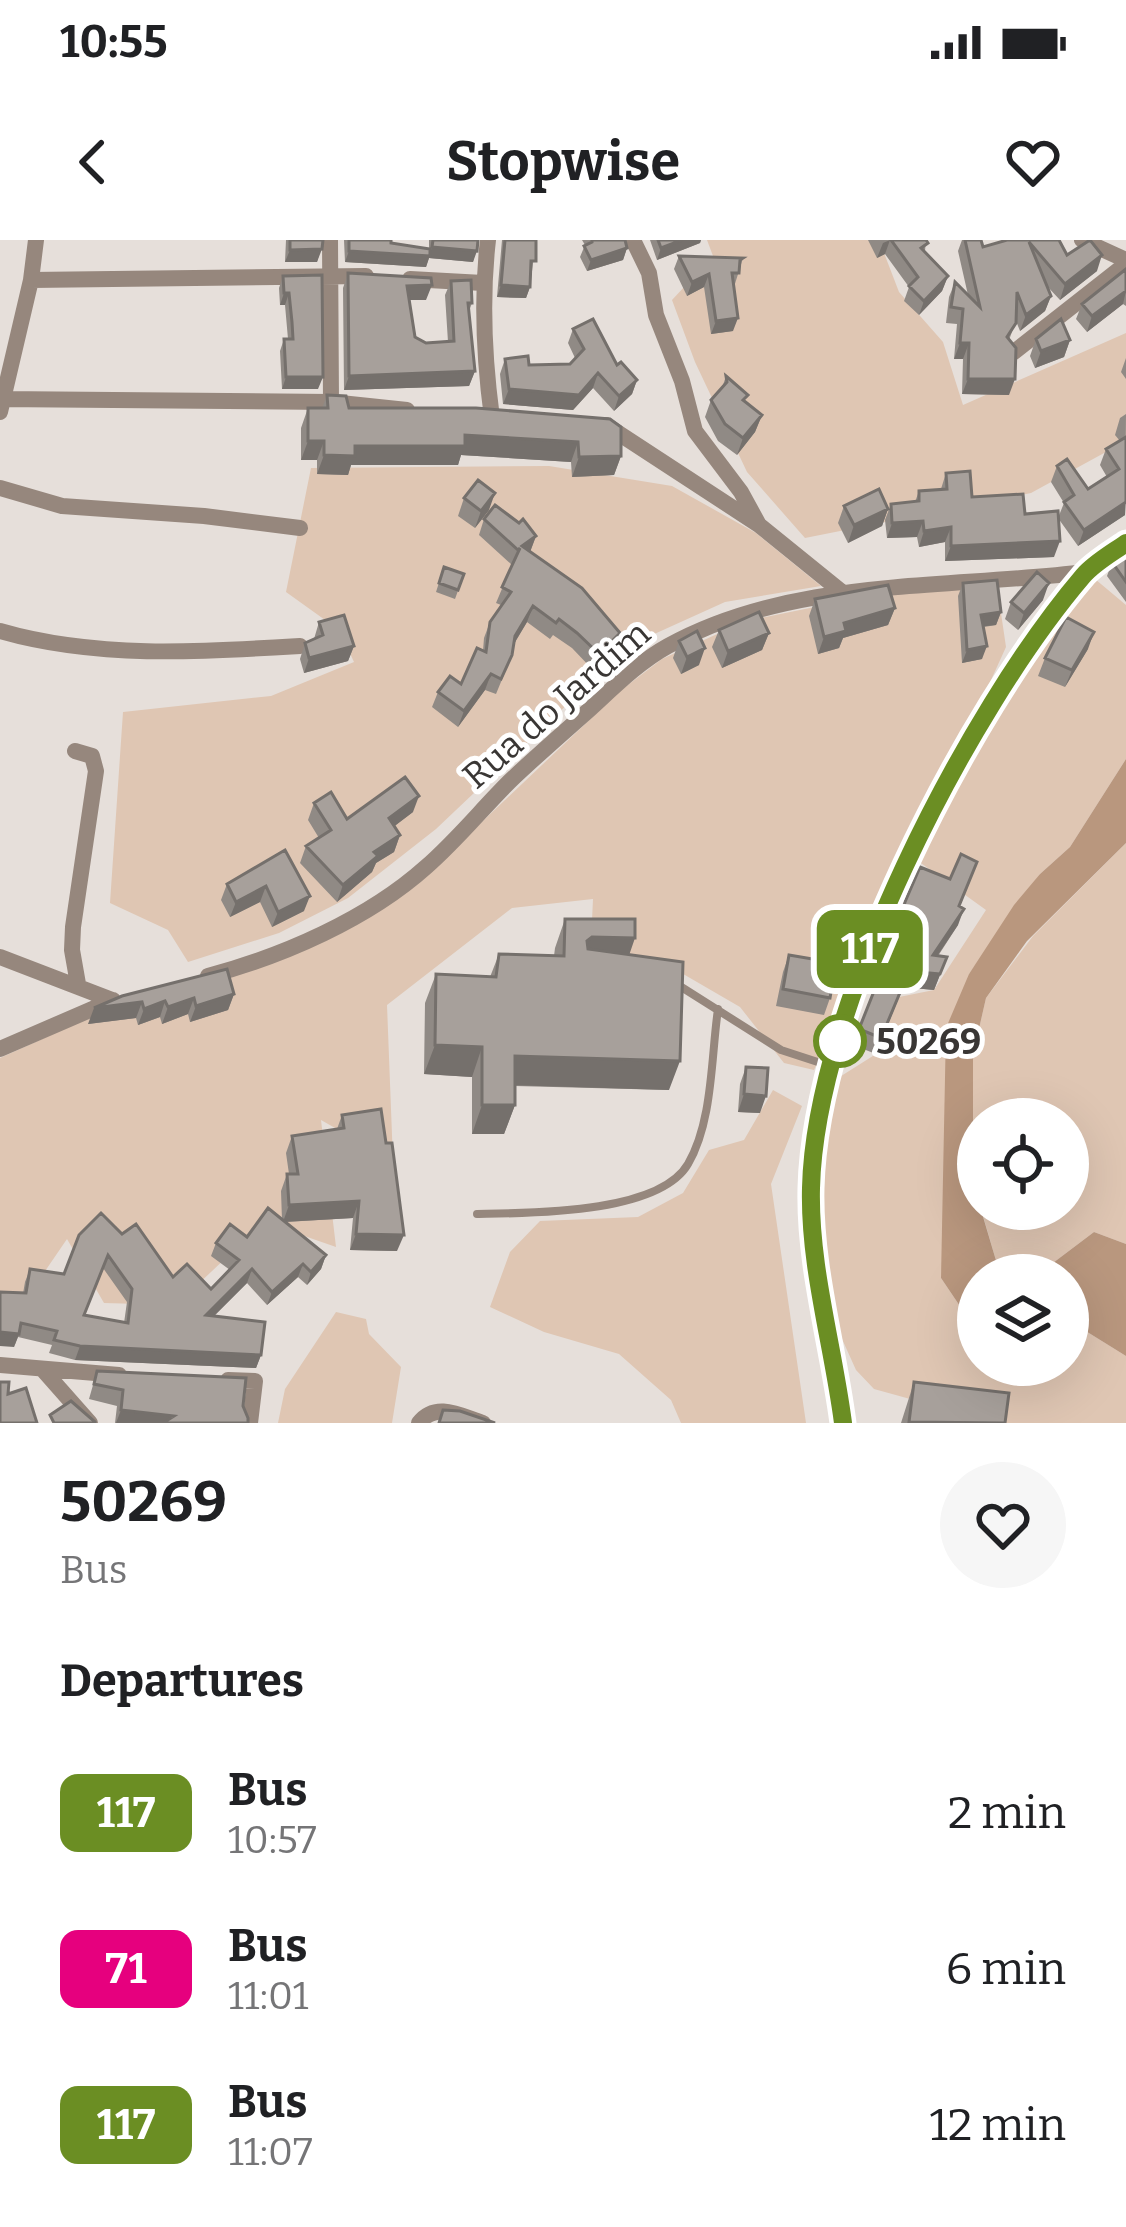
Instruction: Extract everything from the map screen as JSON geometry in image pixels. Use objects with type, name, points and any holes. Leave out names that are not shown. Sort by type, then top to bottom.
[{"type":"street","points":[[36,240],[1,403],[331,402],[423,411]]},
{"type":"street","points":[[330,240],[331,402]]},
{"type":"street","points":[[488,240],[483,284],[492,418]]},
{"type":"street","points":[[633,240],[649,273],[656,315],[682,381],[694,431],[741,492],[759,525]]},
{"type":"street","points":[[1014,352],[1126,262],[1082,240]]},
{"type":"street","points":[[31,280],[330,274],[483,284]]},
{"type":"street","points":[[469,416],[513,418]]},
{"type":"street","points":[[591,422],[617,431],[759,525],[843,593]]},
{"type":"street","points":[[0,488],[62,506],[300,528]]},
{"type":"street","points":[[843,1423],[812,1238],[817,1127],[832,1066],[877,930],[920,836],[1005,683],[1086,572],[1126,543]]},
{"type":"street","name":"Rua do Jardim","points":[[187,981],[230,970],[335,927],[383,899],[425,868],[510,782],[617,684],[663,649],[732,619],[843,593],[1086,572]]},
{"type":"street","points":[[0,631],[145,650],[300,646]]},
{"type":"street","points":[[74,751],[92,756],[96,771],[73,927],[78,984]]},
{"type":"street","points":[[0,957],[120,998],[0,1049]]},
{"type":"street","points":[[0,1365],[138,1376]]},
{"type":"street","points":[[44,1371],[90,1423]]},
{"type":"street","points":[[208,1379],[255,1381],[250,1423]]},
{"type":"street","points":[[419,1423],[429,1413],[452,1413],[483,1423]]},
{"type":"lane","points":[[657,977],[694,992],[781,1050],[832,1066]]},
{"type":"lane","points":[[478,1214],[623,1202],[653,1193],[675,1179],[686,1167],[700,1131],[718,1009]]},
{"type":"shaded area","points":[[707,240],[879,240],[899,292],[943,342],[963,405],[1126,333],[1126,441],[1031,493],[805,538],[747,472],[695,362],[672,300],[713,256]]},
{"type":"shaded area","points":[[549,466],[672,486],[756,533],[821,586],[725,602],[630,645],[436,829],[348,898],[279,933],[188,962],[168,930],[110,903],[123,712],[271,696],[354,662],[339,630],[286,592],[311,468]]},
{"type":"shaded area","points":[[1095,579],[1126,605],[1126,759],[1070,847],[1040,874],[969,974],[941,1278],[957,1302],[957,1386],[1089,1386],[1089,1333],[1126,1356],[1126,1423],[997,1423],[874,1389],[856,1370],[838,1330],[817,1186],[838,1078],[876,1054],[899,997],[934,990],[986,910],[918,861],[1020,676]]},
{"type":"shaded area","points":[[997,586],[1006,647],[814,1070],[784,1063],[740,1007],[678,971],[591,942],[593,899],[512,908],[387,1005],[393,1161],[321,1120],[336,1247],[264,1222],[176,1305],[104,1303],[67,1239],[0,1337],[0,1058],[82,1021],[233,975],[427,874],[620,691],[662,659],[746,621],[893,591]]},
{"type":"shaded area","points":[[1126,759],[1126,843],[1027,941],[986,998],[973,1055],[973,1098],[957,1098],[957,1230],[987,1230],[994,1254],[957,1254],[957,1302],[941,1278],[946,1028],[969,974],[1014,905],[1070,847]]},
{"type":"shaded area","points":[[1126,843],[1126,1244],[1094,1232],[1065,1254],[994,1254],[987,1230],[1089,1230],[1089,1098],[973,1098],[973,1055],[986,998],[1033,936]]},
{"type":"shaded area","points":[[773,1090],[802,1106],[771,1184],[806,1423],[681,1423],[671,1400],[619,1354],[544,1332],[490,1307],[510,1252],[540,1221],[638,1217],[683,1193],[709,1150],[744,1140]]},
{"type":"shaded area","points":[[1094,1232],[1126,1244],[1126,1356],[1089,1333],[1089,1254],[1065,1254]]},
{"type":"shaded area","points":[[336,1312],[366,1319],[369,1334],[401,1367],[392,1423],[278,1423],[285,1389]]},
{"type":"building","points":[[290,240],[323,240],[322,249],[290,250]]},
{"type":"building","points":[[349,240],[391,240],[430,249],[430,256],[349,251]]},
{"type":"building","points":[[433,240],[478,240],[477,251],[432,247]]},
{"type":"building","points":[[505,240],[536,240],[530,287],[501,285]]},
{"type":"building","points":[[592,240],[625,240],[627,248],[591,260],[584,246]]},
{"type":"building","points":[[658,240],[682,240],[661,248]]},
{"type":"building","points":[[891,240],[926,240],[921,248],[948,276],[924,301],[909,286],[918,277]]},
{"type":"building","points":[[965,240],[981,240],[983,247],[1007,240],[1059,240],[1067,255],[1090,240],[1102,255],[1065,284],[1029,242],[1051,296],[1026,315],[1017,292],[1016,323],[1007,337],[1016,348],[1015,379],[968,379],[969,343],[960,343],[963,309],[951,307],[955,282],[980,307]]},
{"type":"building","points":[[679,256],[743,258],[739,273],[732,273],[738,318],[716,321],[709,274],[692,282]]},
{"type":"building","points":[[1126,269],[1126,291],[1092,316],[1082,304]]},
{"type":"building","points":[[348,273],[431,278],[432,285],[407,286],[415,337],[426,343],[454,341],[451,281],[471,280],[472,303],[468,303],[475,371],[349,376]]},
{"type":"building","points":[[322,275],[323,377],[286,377],[284,339],[293,339],[283,276]]},
{"type":"building","points":[[593,319],[617,365],[621,362],[637,380],[619,396],[598,373],[579,395],[509,389],[505,359],[528,356],[529,365],[570,364],[584,349],[573,329]]},
{"type":"building","points":[[1061,319],[1070,340],[1041,351],[1036,339]]},
{"type":"building","points":[[726,376],[748,395],[743,400],[762,415],[743,438],[725,424],[711,400],[727,382]]},
{"type":"building","points":[[327,395],[346,396],[349,408],[476,408],[610,419],[621,427],[621,456],[579,457],[578,442],[465,435],[465,446],[355,446],[355,456],[324,455],[324,441],[308,441],[308,408],[328,408]]},
{"type":"building","points":[[1126,437],[1126,502],[1084,530],[1064,502],[1074,495],[1057,466],[1067,459],[1088,489],[1119,469],[1106,449]]},
{"type":"building","points":[[970,471],[972,497],[1023,494],[1025,514],[1058,511],[1060,541],[951,546],[951,527],[924,531],[923,521],[892,523],[891,504],[919,501],[919,491],[947,489],[946,473]]},
{"type":"building","points":[[478,480],[495,493],[481,511],[464,498]]},
{"type":"building","points":[[879,489],[888,509],[854,525],[844,506]]},
{"type":"building","points":[[495,505],[519,523],[523,519],[536,536],[522,546],[582,588],[620,633],[599,654],[559,619],[556,623],[533,606],[515,636],[501,679],[491,674],[464,711],[438,692],[450,676],[461,684],[477,648],[486,652],[490,622],[511,592],[502,587],[520,548],[484,519]]},
{"type":"building","points":[[1126,552],[1126,582],[1112,562]]},
{"type":"building","points":[[444,567],[464,574],[458,590],[439,583]]},
{"type":"building","points":[[1037,572],[1049,583],[1024,613],[1011,602]]},
{"type":"building","points":[[997,580],[1001,612],[981,615],[987,646],[967,650],[963,583]]},
{"type":"building","points":[[888,585],[895,608],[844,623],[846,631],[824,637],[815,599]]},
{"type":"building","points":[[759,612],[769,633],[728,651],[719,630]]},
{"type":"building","points":[[344,615],[354,646],[309,658],[305,643],[323,635],[319,622]]},
{"type":"building","points":[[1066,617],[1094,632],[1072,670],[1045,658]]},
{"type":"building","points":[[697,631],[705,648],[687,657],[679,641]]},
{"type":"building","points":[[405,777],[419,796],[389,818],[400,835],[374,852],[378,856],[343,885],[306,846],[331,830],[314,803],[331,792],[347,819]]},
{"type":"building","points":[[285,850],[310,896],[278,912],[266,886],[236,902],[227,884]]},
{"type":"building","points":[[961,854],[977,862],[959,906],[964,909],[933,955],[947,957],[940,974],[909,971],[881,1038],[859,1029],[882,971],[888,973],[905,902],[920,867],[950,879]]},
{"type":"building","points":[[565,919],[635,919],[635,938],[592,937],[588,949],[683,962],[680,1061],[515,1056],[515,1105],[482,1105],[482,1047],[435,1045],[436,974],[496,977],[499,954],[564,956]]},
{"type":"building","points":[[789,955],[836,963],[830,998],[783,989]]},
{"type":"building","points":[[227,969],[234,994],[196,1006],[194,998],[168,1007],[165,1001],[144,1009],[142,1002],[94,1008],[122,996]]},
{"type":"building","points":[[746,1067],[768,1068],[766,1096],[744,1094]]},
{"type":"building","points":[[381,1109],[386,1143],[392,1143],[404,1235],[356,1234],[359,1201],[289,1205],[287,1174],[298,1174],[292,1136],[344,1128],[342,1115]]},
{"type":"building","points":[[268,1208],[326,1255],[311,1272],[303,1264],[272,1292],[252,1269],[206,1315],[265,1322],[261,1355],[80,1346],[54,1340],[57,1331],[21,1323],[19,1334],[0,1332],[0,1292],[26,1293],[30,1269],[64,1274],[79,1235],[101,1213],[122,1234],[136,1224],[173,1277],[187,1264],[211,1289],[239,1260],[216,1243],[230,1224],[247,1237]],"holes":[[[108,1255],[132,1289],[128,1323],[84,1315]]]},
{"type":"building","points":[[97,1371],[246,1378],[243,1406],[248,1423],[163,1423],[174,1416],[121,1410],[123,1390],[94,1384]]},
{"type":"building","points":[[0,1382],[9,1382],[8,1394],[26,1388],[37,1423],[0,1423]]},
{"type":"building","points":[[914,1382],[1009,1393],[1005,1423],[909,1422]]},
{"type":"building","points":[[71,1401],[95,1423],[54,1423],[50,1415]]},
{"type":"building","points":[[443,1410],[460,1411],[495,1423],[439,1423]]},
{"type":"bus line","name":"117","points":[[843,1423],[812,1238],[811,1185],[817,1127],[854,993],[920,836],[1005,683],[1086,572],[1126,543]]},
{"type":"place","name":"50269","points":[[840,1041]]}]
